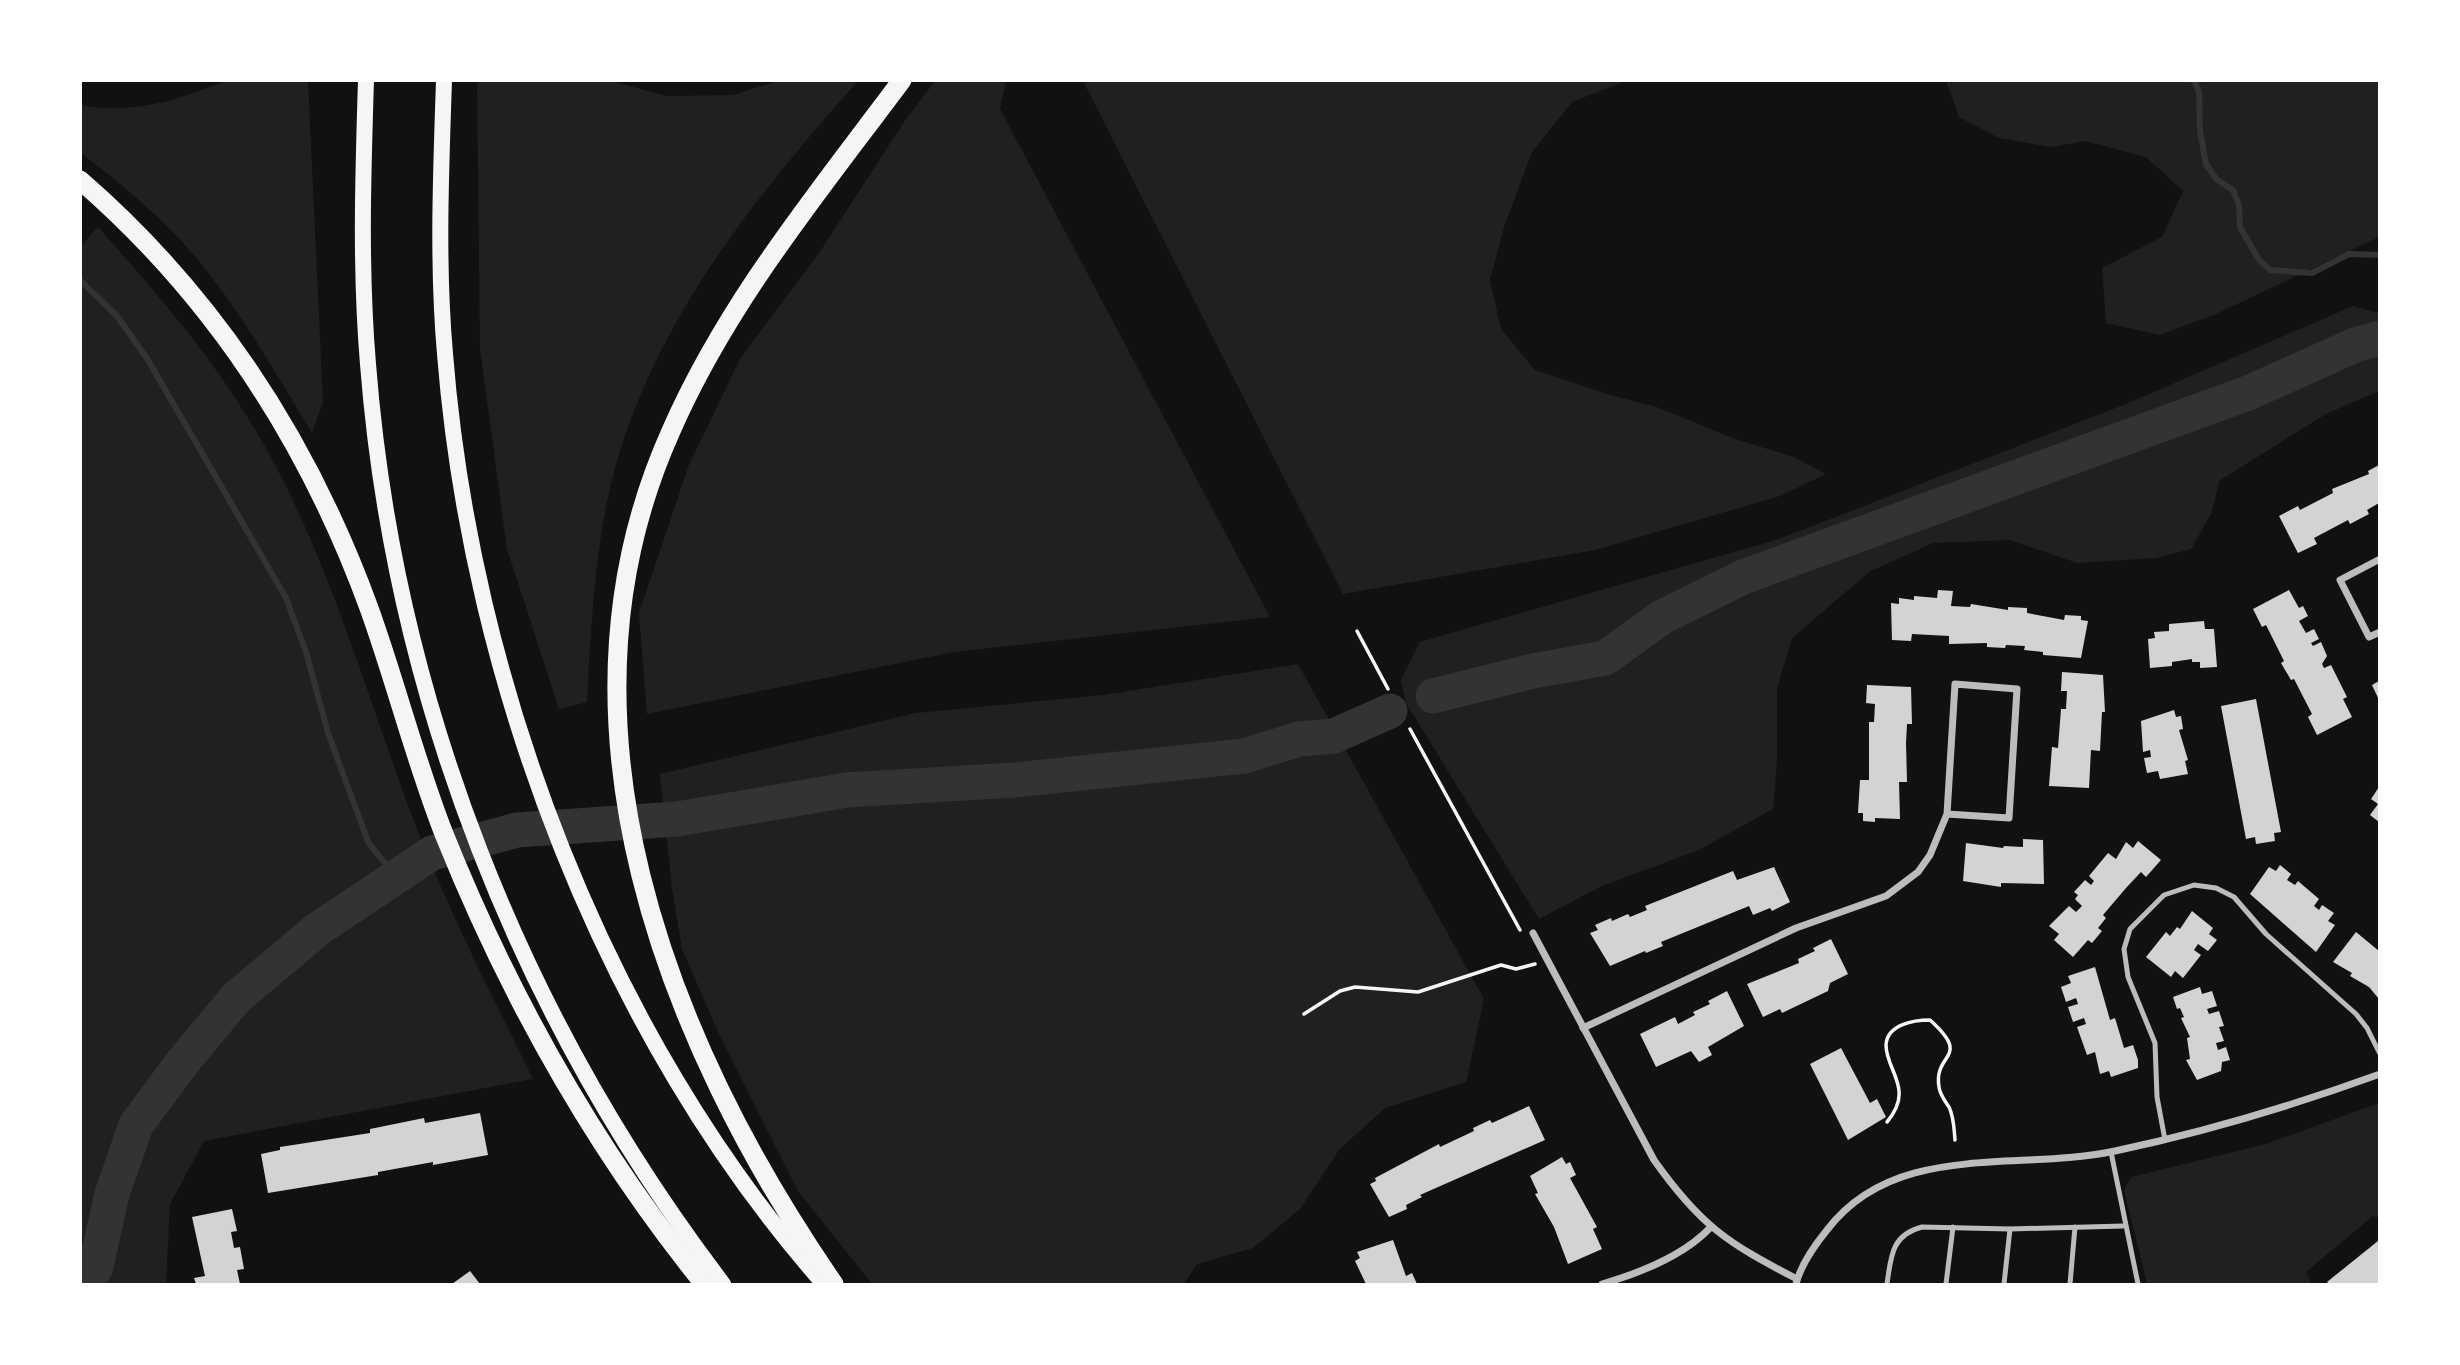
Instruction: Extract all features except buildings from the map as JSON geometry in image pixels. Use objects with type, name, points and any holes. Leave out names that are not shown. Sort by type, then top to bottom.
[{"type":"highway","points":[[834,1284],[758,1166],[717,1090],[684,1013],[641,876],[621,765],[617,664],[623,601],[633,547],[669,433],[735,307],[902,80]]},
{"type":"highway","points":[[80,180],[141,237],[186,287],[270,400],[302,453],[326,500],[369,608],[427,789],[476,910],[570,1092],[627,1182],[704,1284]]},
{"type":"main road","points":[[366,80],[363,276],[368,365],[379,462],[415,647],[453,781],[500,902],[540,992],[581,1071],[664,1204],[723,1284]]},
{"type":"main road","points":[[444,80],[440,267],[445,355],[456,450],[489,621],[534,771],[578,885],[611,958],[692,1107],[741,1178],[824,1284]]},
{"type":"street","points":[[2379,559],[2340,580],[2369,637],[2379,632]]},
{"type":"street","points":[[1583,1028],[1796,928],[1886,896],[1902,886],[1924,864],[1947,814],[1955,684],[2017,689],[2009,818],[1947,814]]},
{"type":"street","points":[[1533,933],[1654,1160],[1688,1206],[1732,1245],[1796,1282],[1811,1250],[1852,1203],[1874,1188],[1907,1174],[1936,1166],[2110,1152],[2267,1114],[2379,1074]]},
{"type":"street","points":[[1602,1284],[1669,1257],[1698,1241],[1710,1228]]},
{"type":"lane","points":[[2165,1140],[2157,1097],[2155,1044],[2128,977],[2124,949],[2130,929],[2164,895],[2194,885],[2217,888],[2234,897],[2266,934],[2356,1014],[2367,1028],[2379,1054]]},
{"type":"lane","points":[[2110,1152],[2123,1226],[2138,1284]]},
{"type":"lane","points":[[1887,1284],[1892,1248],[1899,1238],[1910,1230],[1922,1227],[2010,1229],[2123,1226]]},
{"type":"lane","points":[[1946,1284],[1953,1227]]},
{"type":"lane","points":[[2070,1284],[2075,1227]]},
{"type":"lane","points":[[2004,1284],[2010,1229]]},
{"type":"path","points":[[1357,631],[1388,689]]},
{"type":"path","points":[[1410,729],[1521,932],[1533,933]]},
{"type":"path","points":[[1304,1014],[1340,991],[1355,987],[1418,992],[1501,965],[1516,969],[1547,958]]},
{"type":"path","points":[[1886,1122],[1896,1104],[1898,1087],[1898,1076],[1886,1048],[1887,1040],[1903,1024],[1930,1020],[1948,1037],[1951,1047],[1939,1078],[1939,1088],[1952,1118],[1955,1140]]},
{"type":"shaded area","points":[[225,81],[308,81],[323,402],[312,433],[241,318],[193,254],[139,200],[81,153],[81,105],[118,108],[154,104]]},
{"type":"shaded area","points":[[477,81],[611,81],[666,96],[733,95],[778,81],[858,81],[791,159],[727,242],[672,329],[649,376],[629,424],[609,492],[594,597],[587,702],[559,709],[507,549],[480,349]]},
{"type":"shaded area","points":[[935,81],[1006,81],[1000,109],[1270,617],[954,652],[647,714],[639,613],[688,467],[741,357],[819,253],[904,122]]},
{"type":"shaded area","points":[[1083,81],[1626,81],[1572,102],[1532,152],[1504,227],[1490,280],[1501,329],[1535,370],[1610,395],[1657,407],[1735,439],[1794,457],[1826,474],[1780,496],[1595,550],[1343,594]]},
{"type":"shaded area","points":[[1946,81],[2379,81],[2379,237],[2216,314],[2160,335],[2106,323],[2102,268],[2162,237],[2183,191],[2146,157],[2085,141],[2051,147],[1999,138],[1959,117]]},
{"type":"shaded area","points":[[98,227],[196,343],[248,418],[274,463],[318,556],[337,604],[434,871],[533,1079],[204,1141],[170,1204],[166,1284],[81,1284],[80,247]]},
{"type":"shaded area","points":[[2353,306],[2379,313],[2379,391],[2326,414],[2219,481],[2212,512],[2191,549],[2156,558],[2077,563],[2010,540],[1933,543],[1869,572],[1792,638],[1777,689],[1777,761],[1773,809],[1699,850],[1602,886],[1539,919],[1406,703],[1401,680],[1420,642],[1779,539],[2126,404]]},
{"type":"shaded area","points":[[1298,664],[1484,999],[1466,1082],[1385,1108],[1339,1150],[1300,1209],[1253,1248],[1197,1264],[1184,1284],[872,1284],[798,1191],[719,1034],[682,949],[672,889],[660,774],[916,713],[1103,695]]},
{"type":"shaded area","points":[[2379,1103],[2379,1218],[2373,1216],[2306,1272],[2312,1284],[2147,1284],[2124,1190],[2131,1177],[2266,1144]]},
{"type":"waterway","points":[[2194,80],[2199,92],[2200,131],[2206,164],[2216,179],[2233,190],[2239,205],[2240,227],[2259,260],[2270,270],[2312,273],[2349,254],[2380,255]]},
{"type":"waterway","points":[[80,280],[117,316],[148,360],[286,598],[306,652],[328,733],[369,844],[395,875]]},
{"type":"waterway","points":[[1433,696],[1533,671],[1605,658],[1662,617],[1743,577],[2248,393],[2355,345],[2380,338]]},
{"type":"waterway","points":[[87,1284],[96,1266],[112,1194],[136,1125],[182,1063],[236,998],[318,929],[432,853],[517,830],[677,819],[847,790],[1014,780],[1244,756],[1299,739],[1334,736],[1390,711]]}]
